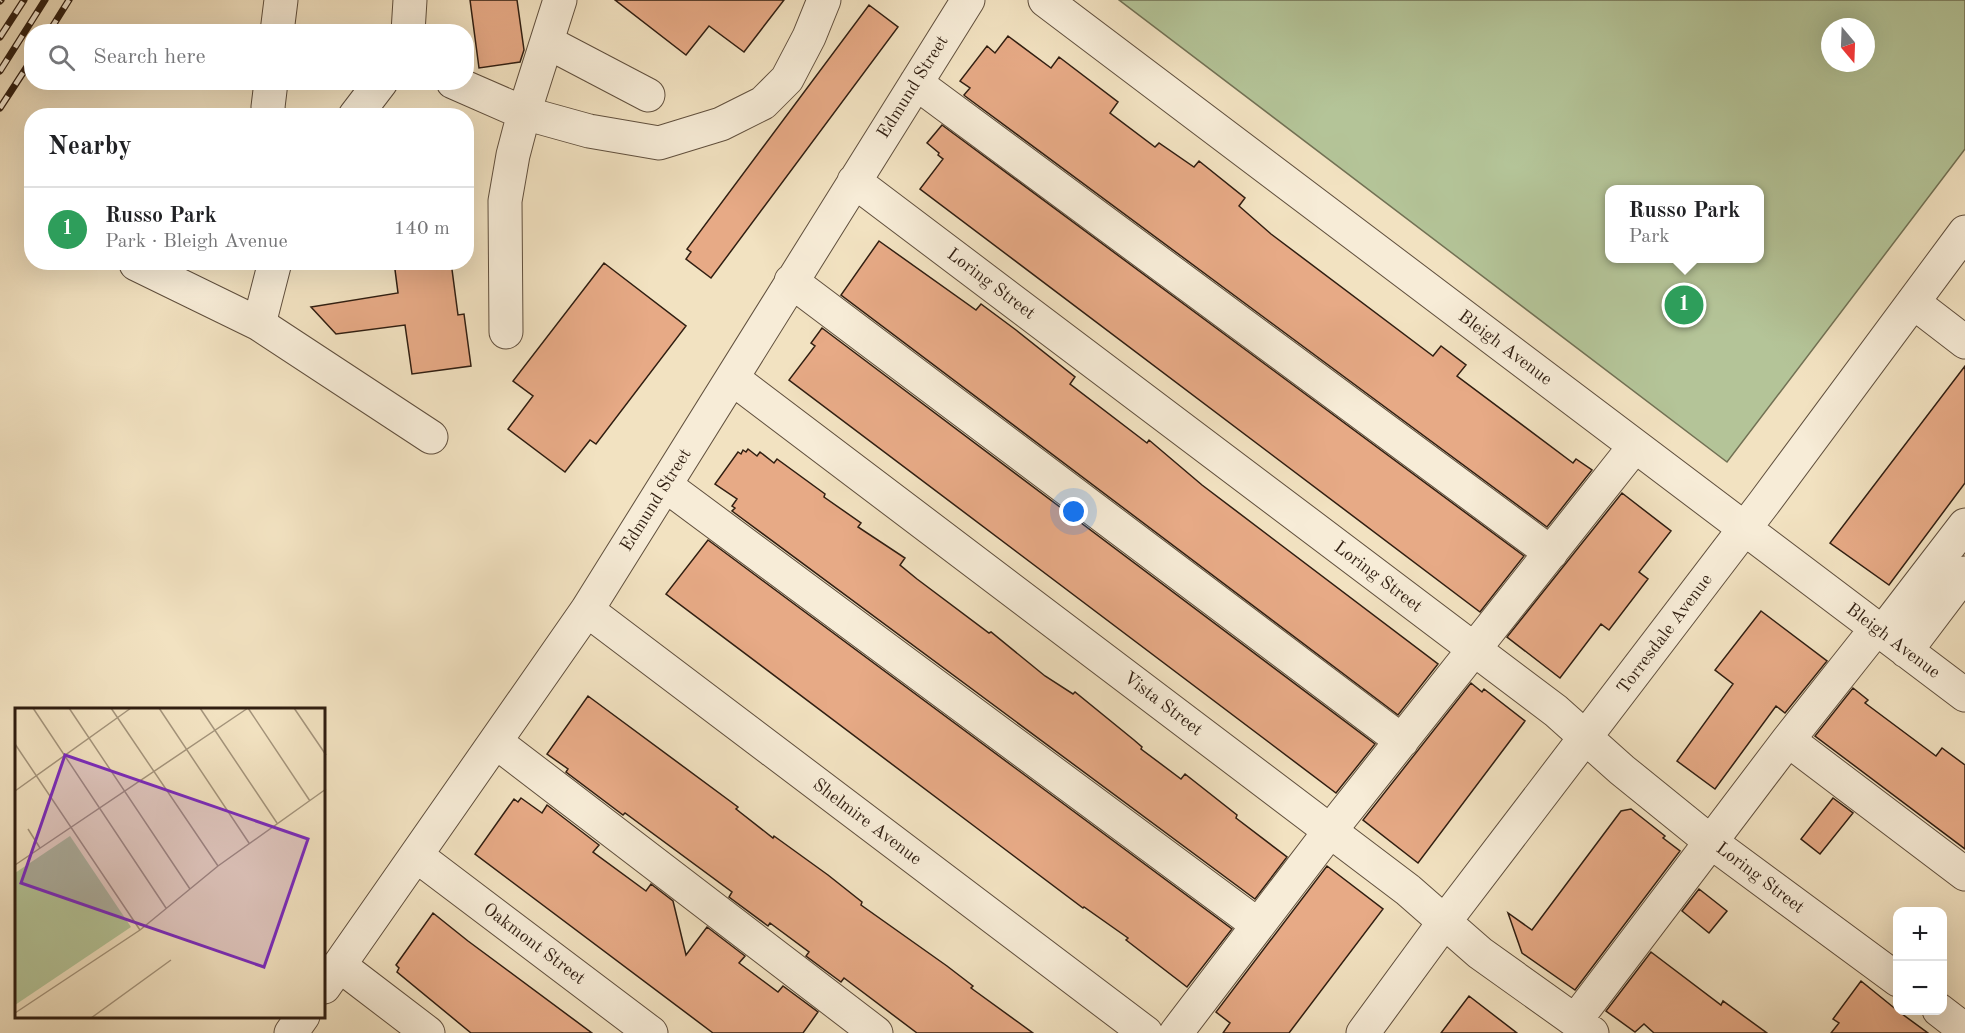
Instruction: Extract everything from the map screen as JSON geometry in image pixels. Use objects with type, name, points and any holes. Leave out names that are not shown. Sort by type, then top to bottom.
[{"type":"street","points":[[278,24],[281,0]]},
{"type":"street","points":[[408,24],[410,0]]},
{"type":"street","points":[[506,332],[505,201],[513,155],[524,113],[560,0]]},
{"type":"street","points":[[471,90],[524,113],[589,131],[659,143],[721,124],[763,103],[787,79],[809,37],[824,0]]},
{"type":"street","name":"Edmund Street","points":[[331,976],[587,610],[968,0]]},
{"type":"street","name":"Bleigh Avenue","points":[[1045,0],[1965,695]]},
{"type":"street","points":[[547,42],[648,95]]},
{"type":"street","points":[[916,83],[1551,553]]},
{"type":"street","points":[[268,108],[270,90]]},
{"type":"street","points":[[360,108],[375,90]]},
{"type":"street","name":"Loring Street","points":[[854,181],[1556,711],[1588,737],[1622,770],[1711,842],[1893,976]]},
{"type":"street","name":"Torresdale Avenue","points":[[1363,1033],[1445,921],[1588,737],[1965,232]]},
{"type":"street","points":[[148,270],[259,324],[431,437]]},
{"type":"street","points":[[259,324],[273,270]]},
{"type":"street","points":[[791,281],[1402,741]]},
{"type":"street","points":[[1913,302],[1965,342]]},
{"type":"street","name":"Vista Street","points":[[732,378],[1408,890],[1480,953],[1582,1028]]},
{"type":"street","points":[[1176,1033],[1330,831],[1635,446]]},
{"type":"street","points":[[665,485],[1258,925]]},
{"type":"street","points":[[1888,637],[1965,525]]},
{"type":"street","points":[[1582,1028],[1711,842],[1788,740],[1888,637],[1965,573]]},
{"type":"street","name":"Shelmire Avenue","points":[[587,610],[1137,1030]]},
{"type":"street","points":[[1788,740],[1965,874]]},
{"type":"street","points":[[496,742],[876,1033]]},
{"type":"street","name":"Oakmont Street","points":[[417,856],[651,1033]]},
{"type":"street","points":[[331,976],[428,1033]]},
{"type":"street","points":[[1944,1015],[1965,1030]]},
{"type":"street","points":[[291,1033],[302,1018]]},
{"type":"green space","points":[[1119,0],[1965,0],[1965,149],[1727,462]]},
{"type":"building","points":[[470,0],[517,0],[524,50],[520,62],[479,68]]},
{"type":"building","points":[[615,0],[784,0],[744,52],[709,26],[686,55]]},
{"type":"building","points":[[869,5],[898,27],[711,278],[686,259],[691,252],[687,249]]},
{"type":"building","points":[[1008,36],[1051,68],[1059,57],[1118,102],[1110,113],[1155,147],[1159,143],[1194,167],[1199,161],[1245,198],[1239,206],[1271,234],[1433,356],[1441,346],[1466,365],[1457,376],[1573,463],[1576,459],[1592,470],[1547,527],[965,96],[970,88],[960,81],[987,46],[995,53]]},
{"type":"building","points":[[942,125],[1524,556],[1480,612],[920,189],[943,159],[927,143]]},
{"type":"building","points":[[879,241],[976,310],[981,304],[1016,330],[1075,377],[1070,384],[1147,443],[1149,440],[1202,485],[1438,664],[1398,715],[841,295]]},
{"type":"building","points":[[604,263],[686,326],[596,444],[590,440],[565,472],[508,429],[533,396],[513,381]]},
{"type":"building","points":[[395,270],[452,270],[458,315],[464,314],[471,366],[412,374],[405,325],[336,334],[311,307],[398,293]]},
{"type":"building","points":[[822,328],[1375,744],[1336,793],[789,380],[815,346],[811,343]]},
{"type":"building","points":[[1965,366],[1965,483],[1889,585],[1830,543]]},
{"type":"building","points":[[748,449],[757,456],[760,452],[774,463],[777,459],[825,494],[824,497],[861,523],[858,527],[905,558],[900,565],[917,579],[989,633],[991,632],[1045,676],[1073,694],[1075,692],[1134,740],[1142,747],[1141,749],[1181,779],[1185,774],[1237,815],[1236,818],[1287,857],[1255,899],[732,511],[735,508],[732,506],[737,499],[715,484],[738,452],[741,454],[743,450],[746,452]]},
{"type":"building","points":[[1622,493],[1671,531],[1639,572],[1648,579],[1609,630],[1601,624],[1560,678],[1507,637]]},
{"type":"building","points":[[708,540],[1232,929],[1187,987],[1126,940],[1128,938],[1083,908],[666,594]]},
{"type":"building","points":[[1761,611],[1827,661],[1785,713],[1776,706],[1715,789],[1677,761],[1733,684],[1715,670]]},
{"type":"building","points":[[1471,683],[1482,692],[1484,689],[1525,721],[1418,863],[1363,820]]},
{"type":"building","points":[[1853,688],[1868,700],[1865,703],[1936,756],[1942,748],[1965,765],[1965,849],[1815,736]]},
{"type":"building","points":[[588,696],[738,807],[736,809],[773,838],[774,836],[828,875],[862,902],[861,905],[947,966],[973,986],[971,988],[1033,1033],[917,1033],[844,978],[841,982],[806,956],[809,952],[770,923],[768,926],[729,897],[732,892],[625,813],[623,815],[566,772],[568,769],[547,754]]},
{"type":"building","points":[[521,798],[542,813],[547,805],[599,845],[593,852],[646,891],[651,884],[673,901],[686,955],[707,927],[745,956],[739,963],[778,992],[783,986],[818,1012],[803,1033],[713,1033],[475,854],[514,799],[518,802]]},
{"type":"building","points":[[1833,798],[1853,813],[1820,854],[1801,839]]},
{"type":"building","points":[[1631,809],[1680,851],[1575,990],[1522,953],[1508,913],[1532,930],[1621,811]]},
{"type":"building","points":[[1327,866],[1383,909],[1289,1033],[1223,1033],[1230,1023],[1216,1012]]},
{"type":"building","points":[[1699,889],[1727,911],[1709,933],[1682,911]]},
{"type":"building","points":[[433,913],[592,1033],[471,1033],[397,972],[399,968],[396,965]]},
{"type":"building","points":[[1651,952],[1721,1005],[1723,1001],[1767,1033],[1654,1033],[1644,1024],[1635,1032],[1606,1011]]},
{"type":"building","points":[[1861,981],[1893,1007],[1893,1015],[1903,1015],[1928,1033],[1831,1033],[1839,1023],[1833,1019]]},
{"type":"building","points":[[1469,996],[1517,1033],[1441,1033]]},
{"type":"railway","points":[[0,37],[24,0]]},
{"type":"railway","points":[[30,24],[45,0]]},
{"type":"railway","points":[[54,24],[69,0]]},
{"type":"railway","points":[[0,71],[24,33]]},
{"type":"railway","points":[[0,108],[24,71]]},
{"type":"place","name":"Russo Park","points":[[1684,305]]}]
